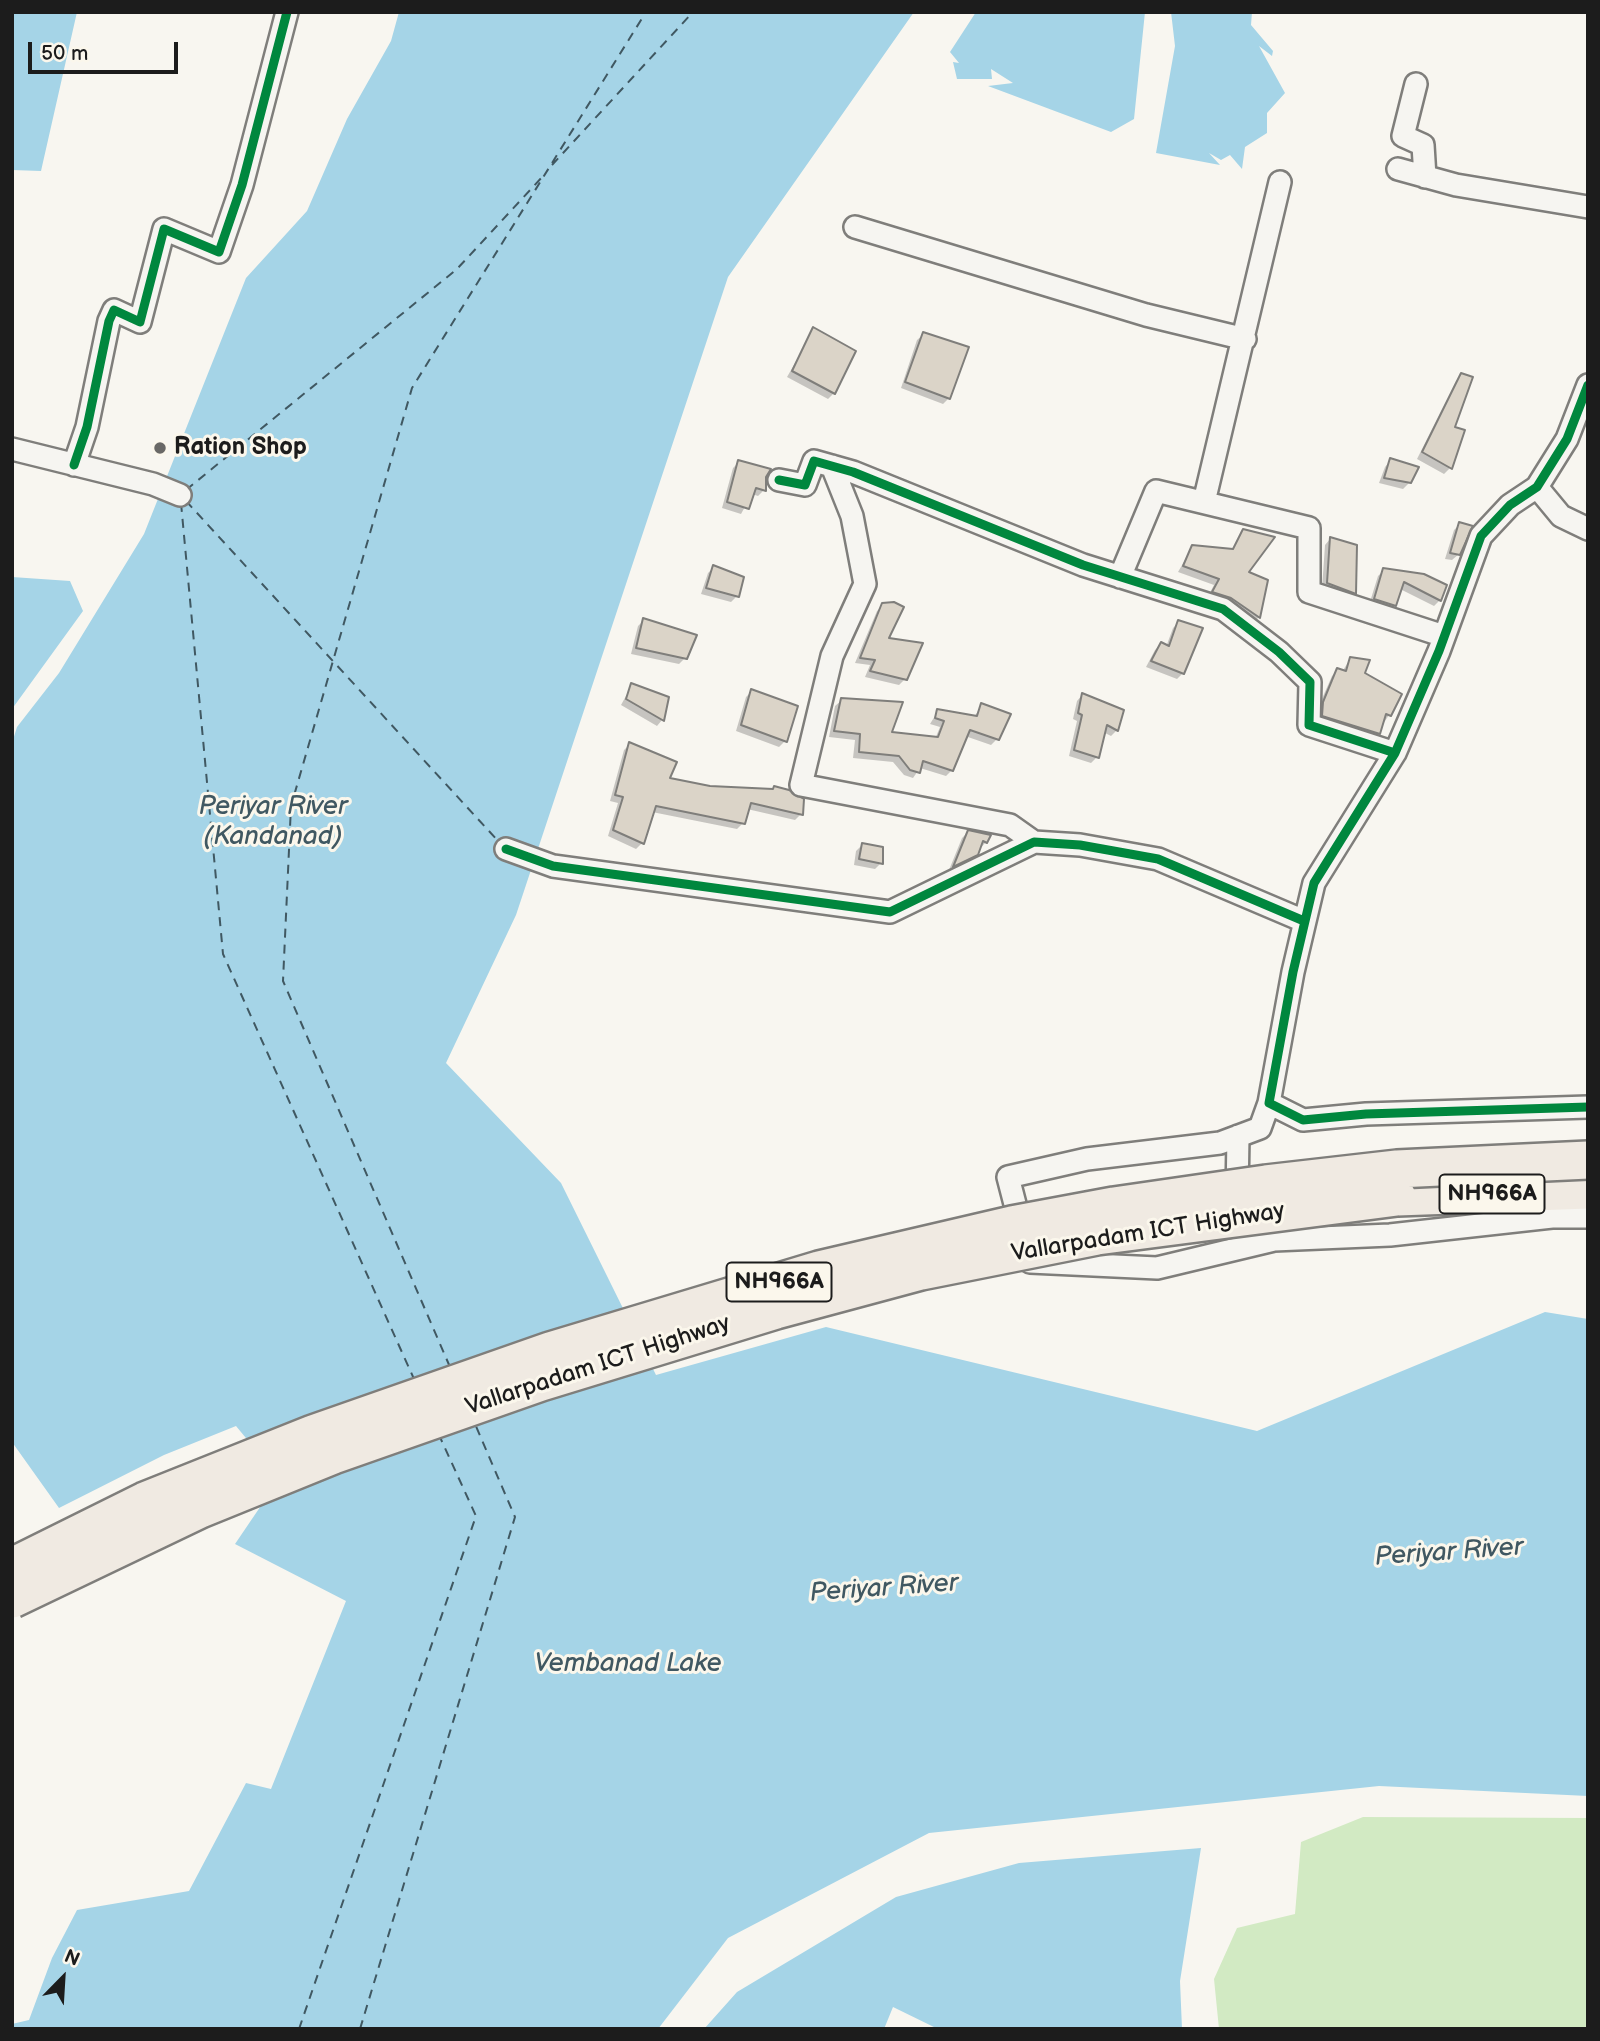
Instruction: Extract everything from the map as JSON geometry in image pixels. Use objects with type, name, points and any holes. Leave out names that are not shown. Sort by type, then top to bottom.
[{"type":"highway","name":"Vallarpadam ICT Highway","points":[[12,1567],[145,1501],[313,1434],[550,1351],[819,1270],[1012,1225],[1114,1206],[1252,1186],[1397,1169],[1588,1160]]},
{"type":"highway","name":"Vallarpadam ICT Highway","points":[[12,1599],[200,1509],[333,1455],[541,1382],[776,1310],[921,1271],[1097,1236],[1397,1197],[1588,1190]]},
{"type":"street","points":[[74,466],[87,427],[109,321],[114,310],[140,321],[164,229],[219,252],[242,185],[287,12]]},
{"type":"street","points":[[1416,84],[1403,136],[1423,145],[1425,177]]},
{"type":"street","points":[[1398,169],[1456,186],[1588,207]]},
{"type":"street","points":[[1204,502],[1245,339],[1280,182]]},
{"type":"street","points":[[855,227],[1146,315],[1245,339]]},
{"type":"street","points":[[1588,385],[1567,439],[1537,487],[1510,505],[1481,536],[1444,636],[1395,753],[1314,883],[1304,921],[1269,1103],[1260,1128],[1220,1143],[1087,1159],[1008,1177],[1030,1262],[1157,1268],[1274,1240],[1390,1235],[1552,1217],[1588,1217]]},
{"type":"street","points":[[12,449],[153,484],[180,495]]},
{"type":"street","points":[[779,480],[805,485],[814,461],[832,466],[1120,577],[1223,609],[1279,652],[1310,682],[1309,725],[1395,753]]},
{"type":"street","points":[[832,466],[852,516],[864,584],[832,656],[801,785],[1010,825],[1034,842]]},
{"type":"street","points":[[1537,487],[1561,516],[1588,528]]},
{"type":"street","points":[[1120,577],[1156,491],[1309,528],[1309,592],[1444,636]]},
{"type":"street","points":[[506,849],[553,866],[890,912],[1034,842],[1080,845],[1158,859],[1304,921]]},
{"type":"street","points":[[1269,1103],[1303,1120],[1366,1114],[1588,1107]]},
{"type":"street","points":[[1236,1249],[1238,1136]]},
{"type":"green space","points":[[1363,1817],[1588,1818],[1588,2029],[1219,2029],[1214,1979],[1237,1928],[1295,1914],[1301,1842]]},
{"type":"water","points":[[12,12],[77,12],[41,171],[12,170]]},
{"type":"water","points":[[399,12],[914,12],[728,277],[516,915],[446,1063],[561,1183],[656,1375],[826,1327],[1257,1431],[1545,1312],[1588,1319],[1588,1796],[1379,1786],[929,1833],[728,1938],[658,2029],[12,2029],[12,2024],[29,2020],[52,1958],[77,1910],[189,1891],[246,1783],[271,1789],[346,1601],[235,1544],[273,1488],[255,1449],[236,1426],[164,1455],[59,1508],[12,1442],[12,743],[17,727],[59,673],[144,534],[246,278],[307,211],[347,119],[391,41]]},
{"type":"water","points":[[976,12],[1145,12],[1134,119],[1111,132],[988,86],[1013,83],[991,69],[992,79],[957,79],[953,62],[959,63],[950,52]]},
{"type":"water","points":[[1171,12],[1252,12],[1251,25],[1273,51],[1272,56],[1259,46],[1285,93],[1267,113],[1267,133],[1245,147],[1242,169],[1230,155],[1221,160],[1209,153],[1220,165],[1156,153],[1175,46]]},
{"type":"water","points":[[12,577],[70,581],[83,611],[12,709]]},
{"type":"water","points":[[1201,1848],[1180,1981],[1182,2029],[938,2029],[893,2007],[884,2029],[704,2029],[737,1992],[896,1897],[1019,1863]]},
{"type":"building","points":[[813,327],[856,351],[835,394],[792,371]]},
{"type":"building","points":[[923,332],[969,347],[950,399],[905,382]]},
{"type":"building","points":[[1461,373],[1473,377],[1455,427],[1465,430],[1452,469],[1422,452]]},
{"type":"building","points":[[1390,458],[1419,467],[1411,483],[1384,478]]},
{"type":"building","points":[[738,460],[771,469],[766,477],[766,491],[756,488],[749,509],[727,502]]},
{"type":"building","points":[[1459,522],[1473,526],[1460,555],[1450,553]]},
{"type":"building","points":[[1243,529],[1275,537],[1249,572],[1268,580],[1260,618],[1231,598],[1212,592],[1219,579],[1183,566],[1192,545],[1233,549]]},
{"type":"building","points":[[1330,537],[1357,545],[1356,594],[1327,583]]},
{"type":"building","points":[[713,565],[744,577],[739,597],[706,588]]},
{"type":"building","points":[[1383,568],[1424,574],[1447,585],[1441,601],[1404,582],[1396,606],[1374,599]]},
{"type":"building","points":[[894,602],[904,607],[889,638],[923,643],[907,680],[870,671],[875,660],[860,658],[882,603]]},
{"type":"building","points":[[643,618],[697,635],[687,659],[636,648]]},
{"type":"building","points":[[1178,620],[1203,628],[1184,674],[1151,661],[1161,642],[1169,646]]},
{"type":"building","points":[[1350,657],[1370,660],[1365,673],[1402,694],[1391,716],[1386,714],[1380,734],[1322,716],[1323,702],[1337,668],[1346,671]]},
{"type":"building","points":[[631,683],[669,697],[664,721],[626,699]]},
{"type":"building","points":[[751,689],[798,706],[787,742],[741,725]]},
{"type":"building","points":[[1082,693],[1124,710],[1118,731],[1107,725],[1099,758],[1074,750],[1082,715],[1078,713]]},
{"type":"building","points":[[841,698],[903,702],[892,732],[938,737],[944,721],[935,718],[937,709],[977,716],[981,703],[1011,714],[999,740],[970,730],[953,771],[923,761],[920,773],[910,770],[899,756],[859,752],[860,734],[834,731]]},
{"type":"building","points":[[629,742],[677,762],[670,778],[710,786],[773,789],[774,786],[789,790],[804,799],[803,815],[751,803],[745,824],[656,806],[644,844],[613,830],[623,797],[615,795]]},
{"type":"building","points":[[968,830],[991,835],[987,843],[983,841],[978,855],[953,867]]},
{"type":"building","points":[[862,843],[883,847],[883,864],[859,859]]},
{"type":"ferry route","points":[[450,1367],[283,981],[291,806],[412,388],[646,12]]},
{"type":"ferry route","points":[[552,165],[693,12]]},
{"type":"ferry route","points":[[186,490],[457,269],[544,175]]},
{"type":"ferry route","points":[[186,501],[499,842]]},
{"type":"ferry route","points":[[181,503],[223,954],[414,1379]]},
{"type":"ferry route","points":[[360,2029],[515,1517],[475,1424]]},
{"type":"ferry route","points":[[299,2029],[476,1516],[439,1435]]},
{"type":"cycle path","points":[[74,465],[87,427],[109,321],[114,310],[140,322],[164,229],[219,252],[242,185],[287,12]]},
{"type":"cycle path","points":[[1588,385],[1567,439],[1537,487],[1510,505],[1481,536],[1439,651],[1395,753],[1314,883],[1293,972],[1269,1103],[1303,1120],[1366,1114],[1588,1107]]},
{"type":"cycle path","points":[[779,480],[805,485],[814,461],[853,472],[1083,565],[1223,609],[1279,652],[1310,682],[1309,725],[1395,753]]},
{"type":"cycle path","points":[[506,849],[553,866],[890,912],[1034,842],[1080,845],[1158,859],[1304,921]]},
{"type":"place","name":"Ration Shop","points":[[160,448]]},
{"type":"water label","name":"Periyar River (Kandanad)","points":[[273,822]]},
{"type":"water label","name":"Periyar River","points":[[1449,1553]]},
{"type":"water label","name":"Periyar River","points":[[884,1589]]},
{"type":"water label","name":"Vembanad Lake","points":[[628,1664]]}]
